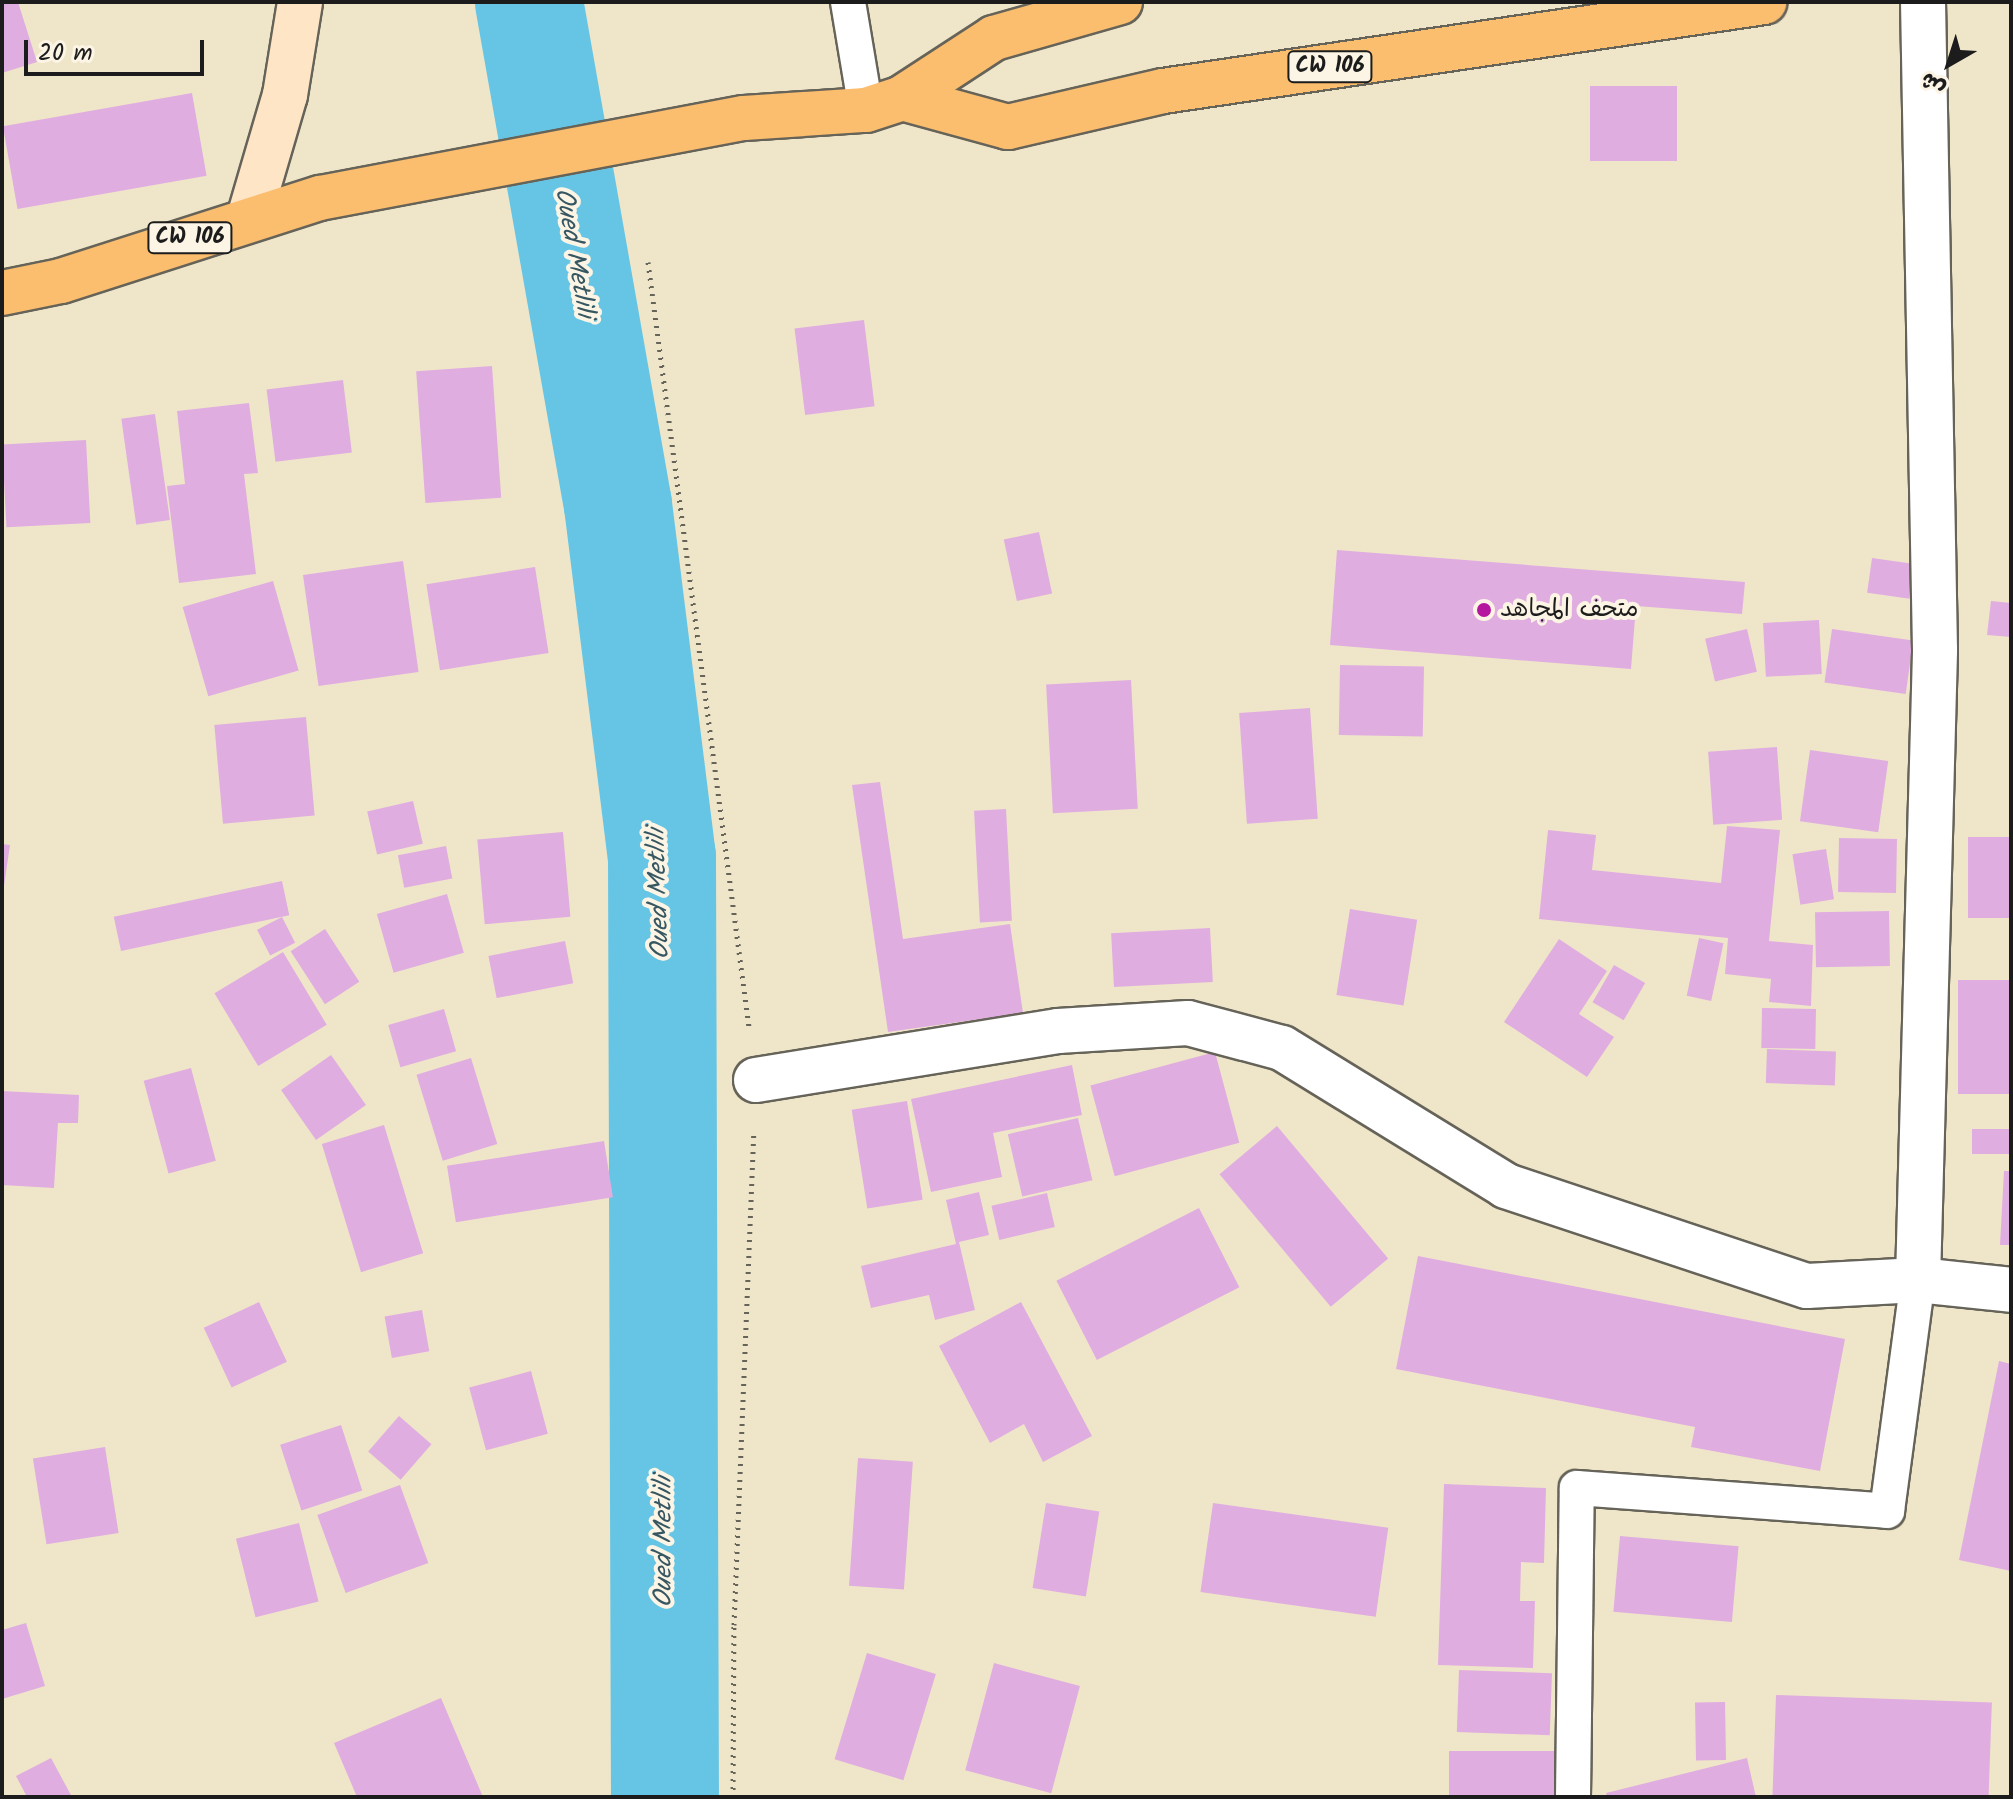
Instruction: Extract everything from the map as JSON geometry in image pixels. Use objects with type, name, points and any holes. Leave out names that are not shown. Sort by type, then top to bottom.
[{"type":"main road","name":"CW 106","points":[[884,104],[994,38],[1120,2]]},
{"type":"main road","name":"CW 106","points":[[2,293],[61,281],[249,218],[320,198],[744,118],[884,104],[1008,127],[1163,91],[1764,2]]},
{"type":"main road","name":"CW 106","points":[[2,312],[61,281]]},
{"type":"street","points":[[249,218],[285,95],[300,2]]},
{"type":"street","points":[[1918,1280],[1935,650],[1923,2]]},
{"type":"street","points":[[756,1080],[1058,1031],[1188,1023],[1282,1048],[1506,1186],[1807,1286],[1918,1280],[2011,1290]]},
{"type":"lane","points":[[848,2],[884,104]]},
{"type":"lane","points":[[1573,1797],[1577,1488],[1887,1511],[1918,1280]]},
{"type":"path","points":[[648,262],[756,1080],[734,1625],[733,1797]]},
{"type":"building","points":[[2,2],[18,2],[37,62],[2,73]]},
{"type":"building","points":[[1590,86],[1677,86],[1677,161],[1590,161]]},
{"type":"building","points":[[192,93],[207,176],[18,209],[3,126]]},
{"type":"building","points":[[864,320],[875,406],[805,415],[795,329]]},
{"type":"building","points":[[492,366],[501,498],[425,503],[416,371]]},
{"type":"building","points":[[343,380],[352,452],[275,462],[267,389]]},
{"type":"building","points":[[249,403],[258,473],[244,474],[256,574],[179,583],[167,486],[185,484],[177,411]]},
{"type":"building","points":[[155,414],[170,520],[136,525],[121,419]]},
{"type":"building","points":[[86,440],[90,523],[6,527],[2,444]]},
{"type":"building","points":[[1039,532],[1052,594],[1017,601],[1004,539]]},
{"type":"building","name":"متحف المجاهد","points":[[1337,550],[1745,582],[1742,614],[1636,606],[1631,669],[1330,645]]},
{"type":"building","points":[[1872,558],[1915,564],[1910,599],[1867,593]]},
{"type":"building","points":[[403,561],[419,672],[319,686],[303,575]]},
{"type":"building","points":[[535,567],[549,653],[440,670],[426,584]]},
{"type":"building","points":[[273,581],[299,670],[208,696],[183,607]]},
{"type":"building","points":[[1991,601],[2011,603],[2011,637],[1987,635]]},
{"type":"building","points":[[1819,620],[1822,674],[1766,677],[1763,623]]},
{"type":"building","points":[[1747,629],[1757,672],[1715,682],[1705,639]]},
{"type":"building","points":[[1832,629],[1913,640],[1906,694],[1824,682]]},
{"type":"building","points":[[1340,665],[1424,666],[1423,736],[1339,735]]},
{"type":"building","points":[[1131,680],[1138,809],[1053,813],[1046,684]]},
{"type":"building","points":[[1310,708],[1318,819],[1247,824],[1239,713]]},
{"type":"building","points":[[306,717],[315,816],[223,824],[214,725]]},
{"type":"building","points":[[1777,747],[1782,820],[1713,825],[1708,752]]},
{"type":"building","points":[[1810,750],[1888,761],[1878,832],[1800,821]]},
{"type":"building","points":[[880,782],[903,939],[1010,924],[1023,1013],[888,1032],[852,785]]},
{"type":"building","points":[[413,801],[423,844],[377,854],[367,812]]},
{"type":"building","points":[[1006,809],[1012,921],[980,923],[974,811]]},
{"type":"building","points":[[1727,826],[1780,830],[1769,941],[1813,945],[1811,1006],[1769,1002],[1771,979],[1725,974],[1728,938],[1539,919],[1548,830],[1596,835],[1592,870],[1721,883]]},
{"type":"building","points":[[563,832],[570,917],[485,924],[477,839]]},
{"type":"building","points":[[1968,837],[2011,837],[2011,918],[1968,918]]},
{"type":"building","points":[[1839,838],[1897,839],[1896,893],[1838,892]]},
{"type":"building","points":[[2,844],[10,845],[4,886],[2,886]]},
{"type":"building","points":[[446,846],[452,878],[404,888],[398,855]]},
{"type":"building","points":[[1826,849],[1834,899],[1800,905],[1792,854]]},
{"type":"building","points":[[282,881],[289,915],[121,951],[114,917]]},
{"type":"building","points":[[447,894],[464,953],[394,973],[377,914]]},
{"type":"building","points":[[1350,909],[1417,920],[1404,1006],[1336,995]]},
{"type":"building","points":[[1889,911],[1890,966],[1816,967],[1815,912]]},
{"type":"building","points":[[282,917],[295,943],[270,956],[257,930]]},
{"type":"building","points":[[1210,928],[1213,982],[1114,987],[1111,933]]},
{"type":"building","points":[[325,929],[359,982],[325,1004],[291,951]]},
{"type":"building","points":[[1699,938],[1723,943],[1711,1001],[1687,996]]},
{"type":"building","points":[[1559,939],[1607,971],[1579,1014],[1614,1037],[1587,1077],[1504,1022]]},
{"type":"building","points":[[565,941],[573,983],[497,998],[488,956]]},
{"type":"building","points":[[283,952],[327,1025],[258,1066],[214,993]]},
{"type":"building","points":[[1614,965],[1645,983],[1624,1020],[1592,1002]]},
{"type":"building","points":[[1958,980],[2011,980],[2011,1094],[1958,1094]]},
{"type":"building","points":[[1762,1008],[1816,1009],[1815,1049],[1761,1048]]},
{"type":"building","points":[[444,1009],[456,1051],[400,1067],[388,1025]]},
{"type":"building","points":[[1767,1049],[1836,1051],[1835,1085],[1766,1083]]},
{"type":"building","points":[[1215,1052],[1239,1143],[1115,1176],[1090,1085]]},
{"type":"building","points":[[331,1055],[366,1105],[316,1140],[281,1090]]},
{"type":"building","points":[[471,1058],[497,1144],[443,1161],[416,1075]]},
{"type":"building","points":[[1072,1065],[1082,1115],[993,1133],[1002,1177],[931,1192],[911,1099]]},
{"type":"building","points":[[191,1068],[216,1161],[169,1173],[144,1081]]},
{"type":"building","points":[[2,1091],[79,1095],[78,1123],[58,1123],[54,1188],[2,1185]]},
{"type":"building","points":[[907,1101],[923,1200],[867,1209],[852,1110]]},
{"type":"building","points":[[1078,1118],[1092,1180],[1022,1197],[1008,1134]]},
{"type":"building","points":[[384,1125],[423,1253],[361,1272],[322,1144]]},
{"type":"building","points":[[1277,1126],[1388,1259],[1331,1307],[1220,1174]]},
{"type":"building","points":[[1972,1129],[2011,1129],[2011,1154],[1972,1154]]},
{"type":"building","points":[[604,1141],[613,1197],[456,1222],[447,1166]]},
{"type":"building","points":[[2004,1171],[2011,1171],[2011,1245],[2000,1245]]},
{"type":"building","points":[[979,1192],[989,1235],[959,1242],[975,1310],[935,1320],[929,1295],[871,1308],[861,1266],[956,1244],[946,1200]]},
{"type":"building","points":[[1047,1193],[1055,1227],[999,1240],[991,1206]]},
{"type":"building","points":[[1199,1208],[1239,1287],[1097,1360],[1056,1281]]},
{"type":"building","points":[[1418,1256],[1845,1339],[1820,1471],[1691,1447],[1695,1427],[1396,1369]]},
{"type":"building","points":[[259,1302],[287,1362],[232,1388],[204,1328]]},
{"type":"building","points":[[1021,1302],[1092,1436],[1043,1462],[1024,1424],[990,1443],[939,1346]]},
{"type":"building","points":[[422,1310],[429,1351],[392,1358],[385,1317]]},
{"type":"building","points":[[1999,1361],[2011,1364],[2011,1571],[1959,1560]]},
{"type":"building","points":[[531,1371],[548,1434],[486,1450],[469,1388]]},
{"type":"building","points":[[399,1416],[431,1444],[401,1480],[368,1451]]},
{"type":"building","points":[[341,1425],[362,1491],[301,1510],[280,1445]]},
{"type":"building","points":[[105,1447],[119,1533],[47,1544],[33,1458]]},
{"type":"building","points":[[858,1458],[913,1462],[904,1590],[849,1586]]},
{"type":"building","points":[[1444,1484],[1546,1488],[1544,1563],[1521,1562],[1520,1601],[1535,1601],[1533,1668],[1438,1665]]},
{"type":"building","points":[[400,1485],[428,1563],[346,1593],[317,1515]]},
{"type":"building","points":[[1046,1503],[1099,1511],[1086,1596],[1033,1588]]},
{"type":"building","points":[[1213,1503],[1388,1528],[1376,1617],[1200,1592]]},
{"type":"building","points":[[299,1523],[319,1602],[256,1617],[236,1539]]},
{"type":"building","points":[[1620,1536],[1739,1546],[1732,1622],[1613,1612]]},
{"type":"building","points":[[26,1623],[45,1686],[2,1699],[2,1630]]},
{"type":"building","points":[[867,1653],[936,1674],[903,1780],[835,1759]]},
{"type":"building","points":[[994,1663],[1080,1686],[1051,1793],[965,1770]]},
{"type":"building","points":[[1459,1670],[1552,1673],[1550,1735],[1457,1732]]},
{"type":"building","points":[[1776,1695],[1992,1703],[1989,1797],[1772,1797]]},
{"type":"building","points":[[441,1698],[483,1797],[357,1797],[334,1743]]},
{"type":"building","points":[[1725,1702],[1726,1760],[1696,1761],[1695,1703]]},
{"type":"building","points":[[1449,1751],[1564,1751],[1564,1797],[1449,1797]]},
{"type":"building","points":[[51,1758],[72,1797],[27,1797],[16,1776]]},
{"type":"building","points":[[1747,1758],[1756,1797],[1607,1797],[1606,1793]]},
{"type":"waterway","name":"Oued Metlili","points":[[529,2],[618,505],[662,857],[665,1797]]},
{"type":"place","name":"متحف المجاهد","points":[[1484,610]]}]
